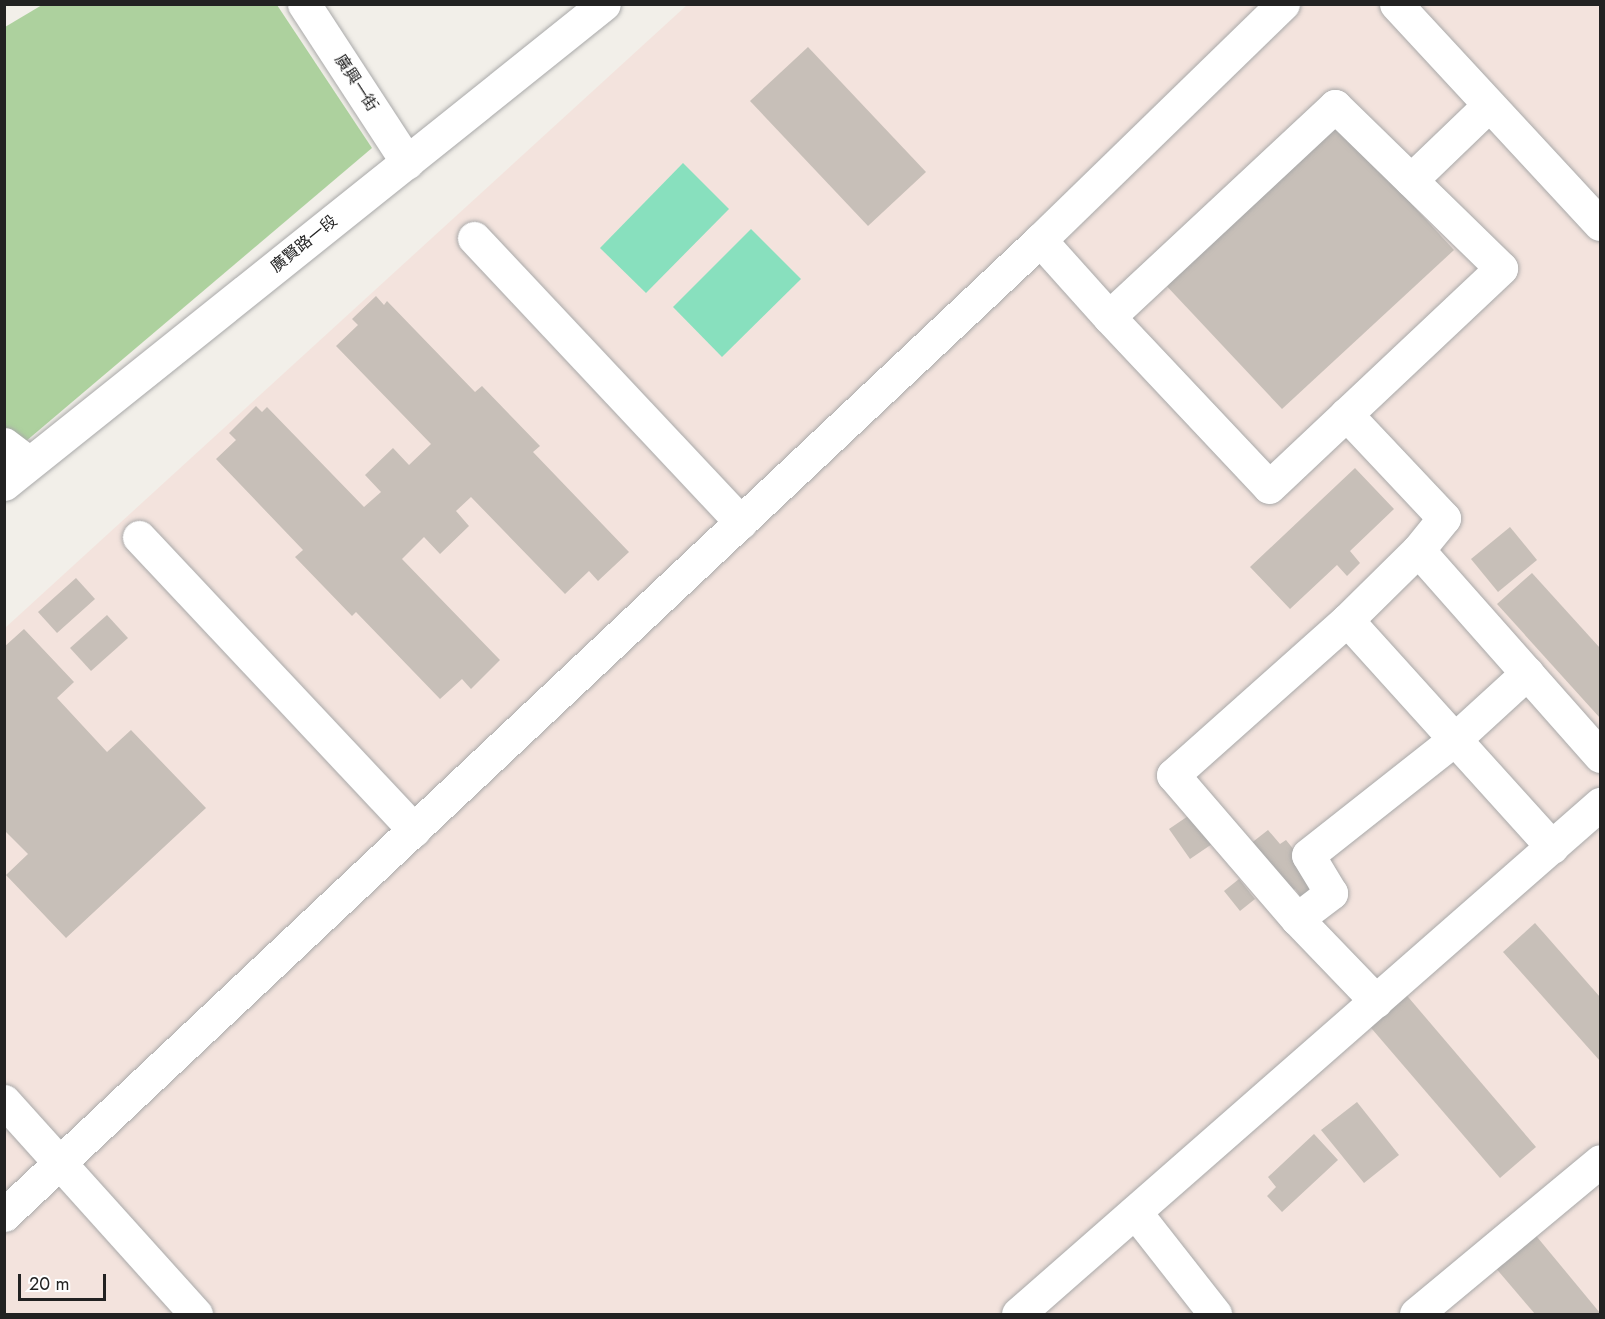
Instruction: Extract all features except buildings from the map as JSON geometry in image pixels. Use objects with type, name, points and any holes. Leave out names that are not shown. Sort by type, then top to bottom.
[{"type":"street","name":"廣興一街","points":[[304,4],[407,162]]},
{"type":"street","name":"廣賢路一段","points":[[4,484],[17,454],[407,162],[604,4]]},
{"type":"street","points":[[4,1215],[1040,240],[1283,4]]},
{"type":"street","points":[[1396,4],[1600,224]]},
{"type":"street","points":[[1411,180],[1489,105]]},
{"type":"street","points":[[1040,240],[1109,317],[1269,487],[1501,268],[1335,106],[1109,317]]},
{"type":"street","points":[[474,238],[741,522]]},
{"type":"street","points":[[1346,414],[1444,518],[1418,550],[1347,620],[1173,775],[1297,919],[1376,1001]]},
{"type":"street","points":[[139,537],[414,830]]},
{"type":"street","points":[[1418,550],[1600,756]]},
{"type":"street","points":[[1347,620],[1552,847]]},
{"type":"street","points":[[1297,919],[1331,893],[1308,855],[1455,739],[1527,673]]},
{"type":"street","points":[[1018,1314],[1600,804]]},
{"type":"street","points":[[4,1101],[196,1314]]},
{"type":"street","points":[[1416,1314],[1600,1161]]},
{"type":"street","points":[[1135,1212],[1215,1314]]},
{"type":"shaded area","points":[[687,5],[1600,5],[1600,1314],[5,1314],[5,628]]},
{"type":"green space","points":[[42,5],[277,5],[372,148],[25,442],[5,430],[5,27]]},
{"type":"green space","points":[[683,163],[729,209],[646,293],[600,248]]},
{"type":"green space","points":[[751,229],[801,279],[722,357],[673,307]]}]
